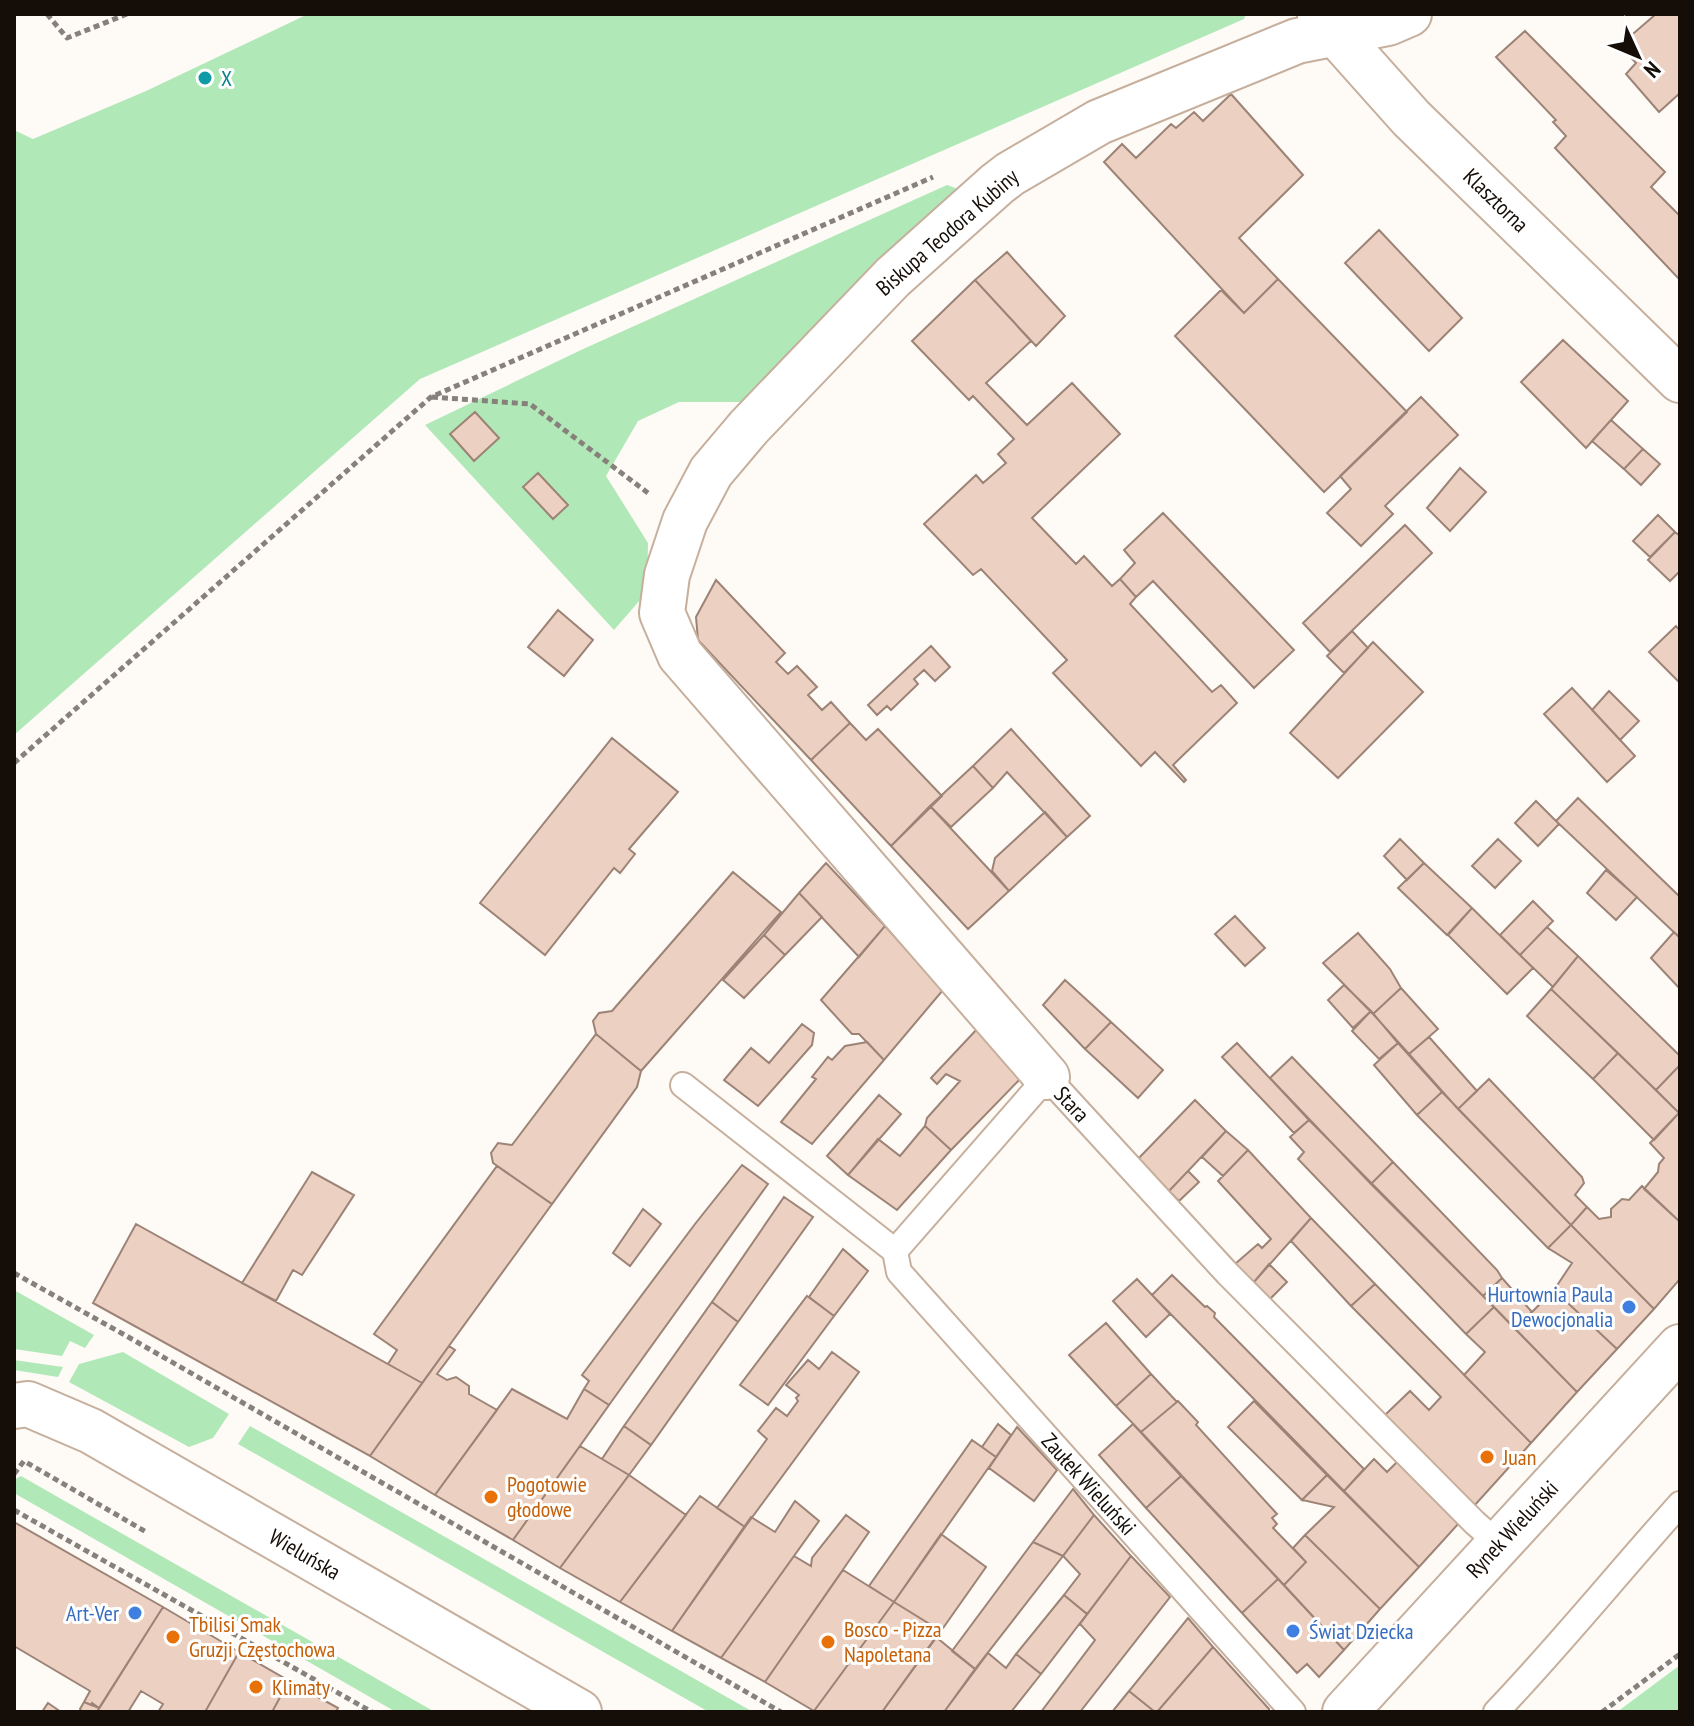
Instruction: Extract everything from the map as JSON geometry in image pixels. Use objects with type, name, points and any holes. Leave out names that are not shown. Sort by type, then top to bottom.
[{"type":"street","name":"Biskupa Teodora Kubiny","points":[[673,641],[662,613],[667,575],[685,521],[711,472],[759,416],[893,277],[997,184],[1099,122],[1297,41],[1327,24],[1388,23],[1409,14]]},
{"type":"street","name":"Klasztorna","points":[[1327,24],[1411,118],[1680,380]]},
{"type":"street","name":"Stara","points":[[673,641],[680,655],[1047,1077]]},
{"type":"street","name":"Rynek Wieluński","points":[[1345,1712],[1680,1347]]},
{"type":"street","name":"Wieluńska","points":[[21,1405],[91,1431],[579,1712]]},
{"type":"lane","points":[[895,1251],[1047,1077]]},
{"type":"lane","name":"Stara","points":[[1047,1077],[1227,1273],[1499,1544]]},
{"type":"lane","name":"Zaułek Wieluński","points":[[683,1085],[895,1251],[899,1272],[1293,1712]]},
{"type":"lane","points":[[1496,1712],[1548,1657],[1600,1593],[1680,1504]]},
{"type":"path","points":[[47,14],[67,38],[127,14]]},
{"type":"path","points":[[14,763],[431,397],[956,167],[997,184]]},
{"type":"path","points":[[431,397],[530,404],[685,521]]},
{"type":"path","points":[[14,1273],[781,1712]]},
{"type":"path","points":[[14,1474],[24,1461],[148,1533]]},
{"type":"path","points":[[14,1510],[372,1712]]},
{"type":"path","points":[[1602,1712],[1680,1654]]},
{"type":"green space","points":[[308,14],[1246,14],[1244,19],[420,379],[14,735],[14,130],[33,139],[146,91]]},
{"type":"green space","points":[[947,185],[964,191],[741,402],[679,402],[638,421],[606,476],[648,543],[647,592],[614,630],[425,425],[581,350]]},
{"type":"green space","points":[[14,1290],[94,1335],[85,1348],[70,1341],[62,1356],[14,1349]]},
{"type":"green space","points":[[123,1352],[229,1414],[213,1438],[189,1447],[69,1382],[79,1364]]},
{"type":"green space","points":[[14,1360],[63,1367],[58,1377],[14,1370]]},
{"type":"green space","points":[[250,1426],[753,1712],[709,1712],[238,1444]]},
{"type":"green space","points":[[21,1476],[435,1712],[396,1712],[14,1493],[14,1480]]},
{"type":"green space","points":[[1680,1665],[1680,1712],[1617,1712]]},
{"type":"building","points":[[1656,14],[1680,16],[1680,93],[1659,112],[1626,74],[1636,63],[1620,45]]},
{"type":"building","points":[[1525,31],[1665,172],[1651,187],[1680,216],[1680,280],[1555,148],[1566,136],[1553,122],[1556,120],[1496,57]]},
{"type":"building","points":[[1231,94],[1303,175],[1239,238],[1278,279],[1244,313],[1104,162],[1122,144],[1136,158],[1171,124],[1176,128],[1194,112],[1203,121]]},
{"type":"building","points":[[1379,230],[1462,318],[1429,351],[1345,263]]},
{"type":"building","points":[[1007,252],[1065,316],[1036,346],[975,280]]},
{"type":"building","points":[[1278,279],[1407,412],[1324,492],[1175,336],[1221,290],[1244,313]]},
{"type":"building","points":[[975,280],[1031,341],[986,383],[1027,425],[1072,383],[1120,434],[1032,518],[1076,564],[1084,556],[1112,586],[1120,579],[1136,597],[1130,604],[1212,692],[1221,685],[1237,703],[1173,765],[1186,780],[1184,782],[1155,752],[1141,766],[1053,673],[1067,660],[981,569],[973,575],[924,524],[976,475],[983,483],[1006,463],[998,454],[1014,439],[973,396],[969,400],[912,341]]},
{"type":"building","points":[[1563,340],[1628,401],[1586,448],[1521,382]]},
{"type":"building","points":[[1421,397],[1458,435],[1385,506],[1393,514],[1361,546],[1327,513],[1351,489],[1340,476]]},
{"type":"building","points":[[475,412],[499,438],[474,461],[450,434]]},
{"type":"building","points":[[1611,420],[1643,449],[1624,469],[1592,441]]},
{"type":"building","points":[[1643,449],[1660,464],[1641,485],[1624,469]]},
{"type":"building","points":[[1460,468],[1486,492],[1450,531],[1427,508]]},
{"type":"building","points":[[538,473],[568,505],[553,519],[523,487]]},
{"type":"building","points":[[1163,513],[1294,650],[1254,688],[1153,581],[1136,597],[1120,579],[1135,563],[1124,550]]},
{"type":"building","points":[[1658,515],[1675,532],[1650,557],[1633,541]]},
{"type":"building","points":[[1405,525],[1432,553],[1330,652],[1303,623]]},
{"type":"building","points":[[1675,532],[1680,536],[1680,571],[1670,581],[1648,560]]},
{"type":"building","points":[[716,580],[785,653],[776,662],[788,674],[797,666],[817,687],[808,695],[822,710],[831,702],[850,723],[811,760],[698,640],[696,617]]},
{"type":"building","points":[[558,610],[593,640],[564,676],[528,647]]},
{"type":"building","points":[[1676,626],[1680,631],[1680,683],[1649,652]]},
{"type":"building","points":[[1352,631],[1368,648],[1344,673],[1327,656]]},
{"type":"building","points":[[1373,642],[1423,692],[1338,778],[1290,733]]},
{"type":"building","points":[[931,646],[950,667],[935,681],[924,670],[914,679],[918,684],[891,710],[887,706],[877,715],[868,705]]},
{"type":"building","points":[[1572,688],[1635,756],[1607,782],[1544,714]]},
{"type":"building","points":[[1609,691],[1639,721],[1620,740],[1592,710]]},
{"type":"building","points":[[850,723],[866,740],[878,729],[942,796],[891,846],[811,760]]},
{"type":"building","points":[[1011,729],[1090,816],[1067,837],[1007,772],[993,788],[973,766]]},
{"type":"building","points":[[612,738],[678,792],[629,849],[635,854],[620,873],[614,868],[545,955],[480,903]]},
{"type":"building","points":[[973,766],[993,788],[951,827],[930,806]]},
{"type":"building","points":[[1578,798],[1680,897],[1680,938],[1556,821]]},
{"type":"building","points":[[1536,801],[1559,824],[1538,846],[1515,823]]},
{"type":"building","points":[[930,806],[1009,891],[968,929],[891,846]]},
{"type":"building","points":[[1045,812],[1067,837],[1009,891],[992,871],[995,858]]},
{"type":"building","points":[[1400,839],[1424,863],[1407,880],[1384,856]]},
{"type":"building","points":[[1498,839],[1521,861],[1495,888],[1472,866]]},
{"type":"building","points":[[826,863],[885,926],[859,957],[799,893]]},
{"type":"building","points":[[1424,863],[1472,908],[1447,935],[1398,888]]},
{"type":"building","points":[[1606,870],[1637,897],[1616,920],[1587,893]]},
{"type":"building","points":[[733,872],[781,912],[641,1071],[596,1034],[593,1021],[599,1013],[612,1011]]},
{"type":"building","points":[[799,893],[822,917],[785,955],[764,935]]},
{"type":"building","points":[[1533,901],[1553,921],[1520,955],[1500,935]]},
{"type":"building","points":[[1472,908],[1533,968],[1507,994],[1448,935]]},
{"type":"building","points":[[1235,916],[1265,948],[1245,966],[1215,934]]},
{"type":"building","points":[[885,926],[943,990],[884,1060],[859,1034],[852,1034],[821,1000]]},
{"type":"building","points":[[1547,927],[1578,956],[1553,987],[1520,955]]},
{"type":"building","points":[[1674,932],[1680,938],[1680,989],[1651,958]]},
{"type":"building","points":[[1358,933],[1390,969],[1401,988],[1373,1014],[1323,963]]},
{"type":"building","points":[[764,935],[785,955],[744,998],[723,980]]},
{"type":"building","points":[[1578,956],[1680,1056],[1680,1065],[1656,1090],[1551,989]]},
{"type":"building","points":[[1065,980],[1111,1022],[1085,1049],[1043,1005]]},
{"type":"building","points":[[1344,985],[1371,1011],[1353,1028],[1328,1000]]},
{"type":"building","points":[[1401,988],[1438,1029],[1409,1054],[1373,1014]]},
{"type":"building","points":[[1551,989],[1618,1053],[1593,1079],[1527,1016]]},
{"type":"building","points":[[1371,1011],[1398,1043],[1379,1059],[1352,1031]]},
{"type":"building","points":[[1111,1022],[1163,1070],[1138,1098],[1085,1049]]},
{"type":"building","points":[[802,1024],[814,1033],[812,1045],[758,1106],[724,1080],[751,1048],[769,1063]]},
{"type":"building","points":[[978,1028],[1023,1076],[951,1150],[925,1126],[927,1118],[960,1081],[946,1074],[937,1084],[931,1078]]},
{"type":"building","points":[[596,1034],[641,1071],[637,1087],[552,1204],[493,1163],[491,1153],[498,1143],[512,1145]]},
{"type":"building","points":[[1429,1037],[1477,1091],[1458,1109],[1409,1054]]},
{"type":"building","points":[[867,1042],[884,1060],[812,1144],[781,1122],[816,1079],[812,1077],[828,1057],[832,1060],[845,1046]]},
{"type":"building","points":[[1237,1043],[1309,1120],[1294,1133],[1222,1057]]},
{"type":"building","points":[[1398,1043],[1442,1092],[1417,1115],[1374,1065]]},
{"type":"building","points":[[1618,1053],[1679,1113],[1654,1140],[1593,1079]]},
{"type":"building","points":[[1292,1057],[1393,1162],[1371,1184],[1270,1078]]},
{"type":"building","points":[[1680,1065],[1680,1114],[1656,1090]]},
{"type":"building","points":[[1489,1079],[1582,1177],[1584,1183],[1575,1195],[1587,1207],[1571,1225],[1458,1109]]},
{"type":"building","points":[[1442,1092],[1571,1225],[1548,1248],[1417,1115]]},
{"type":"building","points":[[879,1095],[901,1114],[848,1175],[827,1156]]},
{"type":"building","points":[[1195,1100],[1226,1131],[1169,1191],[1137,1160]]},
{"type":"building","points":[[1679,1113],[1680,1222],[1644,1189],[1658,1172],[1664,1158],[1650,1143]]},
{"type":"building","points":[[1309,1120],[1494,1307],[1466,1334],[1298,1159],[1304,1152],[1290,1137]]},
{"type":"building","points":[[925,1126],[951,1150],[897,1210],[848,1175],[878,1139],[900,1156]]},
{"type":"building","points":[[1226,1131],[1248,1150],[1223,1176],[1202,1157]]},
{"type":"building","points":[[1248,1150],[1311,1218],[1254,1282],[1235,1264],[1258,1244],[1262,1248],[1271,1239],[1218,1181]]},
{"type":"building","points":[[1393,1162],[1497,1270],[1502,1278],[1483,1296],[1371,1184]]},
{"type":"building","points":[[742,1165],[768,1184],[609,1405],[584,1389],[589,1381],[582,1375]]},
{"type":"building","points":[[497,1166],[552,1204],[422,1383],[388,1364],[397,1350],[374,1334]]},
{"type":"building","points":[[1188,1171],[1199,1182],[1179,1201],[1169,1191]]},
{"type":"building","points":[[312,1172],[354,1195],[302,1275],[293,1270],[276,1301],[242,1283]]},
{"type":"building","points":[[1642,1186],[1680,1222],[1680,1279],[1654,1309],[1571,1225],[1587,1207],[1599,1219],[1611,1217],[1611,1209],[1622,1199],[1629,1200]]},
{"type":"building","points":[[784,1197],[813,1217],[738,1322],[712,1302]]},
{"type":"building","points":[[643,1209],[661,1224],[630,1266],[613,1253]]},
{"type":"building","points":[[1311,1218],[1375,1284],[1351,1306],[1291,1241]]},
{"type":"building","points":[[136,1224],[422,1383],[370,1456],[93,1303]]},
{"type":"building","points":[[1571,1225],[1654,1309],[1617,1349],[1554,1290],[1572,1263],[1548,1248]]},
{"type":"building","points":[[843,1249],[868,1271],[834,1316],[809,1297]]},
{"type":"building","points":[[1269,1264],[1287,1282],[1270,1299],[1254,1282]]},
{"type":"building","points":[[1172,1275],[1215,1313],[1214,1317],[1364,1469],[1344,1491],[1152,1295]]},
{"type":"building","points":[[1502,1278],[1532,1312],[1515,1329],[1483,1296]]},
{"type":"building","points":[[1137,1279],[1170,1314],[1146,1337],[1113,1301]]},
{"type":"building","points":[[1375,1284],[1531,1443],[1474,1506],[1385,1415],[1410,1391],[1429,1410],[1441,1397],[1351,1306]]},
{"type":"building","points":[[1554,1290],[1617,1349],[1577,1392],[1515,1329]]},
{"type":"building","points":[[807,1296],[834,1316],[768,1405],[740,1385]]},
{"type":"building","points":[[712,1302],[738,1322],[651,1445],[624,1426]]},
{"type":"building","points":[[1494,1307],[1577,1392],[1531,1443],[1464,1375],[1485,1352],[1466,1334]]},
{"type":"building","points":[[1106,1323],[1151,1374],[1116,1406],[1069,1355]]},
{"type":"building","points":[[449,1346],[455,1350],[437,1374],[447,1380],[456,1377],[469,1386],[469,1394],[497,1410],[435,1495],[370,1456]]},
{"type":"building","points":[[832,1352],[859,1372],[745,1527],[717,1508],[767,1439],[758,1431],[776,1408],[787,1416],[798,1401],[796,1398],[799,1395],[786,1385],[808,1360],[819,1369]]},
{"type":"building","points":[[1151,1374],[1177,1402],[1141,1432],[1116,1406]]},
{"type":"building","points":[[512,1389],[567,1419],[584,1389],[609,1405],[513,1540],[435,1495]]},
{"type":"building","points":[[1178,1401],[1277,1514],[1272,1518],[1277,1524],[1273,1528],[1306,1562],[1284,1585],[1141,1432]]},
{"type":"building","points":[[1254,1401],[1327,1475],[1302,1500],[1228,1427]]},
{"type":"building","points":[[998,1424],[1011,1435],[996,1457],[982,1447]]},
{"type":"building","points":[[1133,1424],[1181,1476],[1146,1508],[1099,1455]]},
{"type":"building","points":[[624,1426],[651,1445],[629,1475],[602,1459]]},
{"type":"building","points":[[1017,1427],[1057,1470],[1034,1501],[989,1468]]},
{"type":"building","points":[[972,1440],[996,1457],[894,1602],[869,1586]]},
{"type":"building","points":[[580,1446],[629,1475],[560,1568],[513,1540]]},
{"type":"building","points":[[1374,1459],[1387,1472],[1399,1460],[1459,1523],[1419,1567],[1344,1491]]},
{"type":"building","points":[[629,1475],[686,1515],[620,1602],[560,1568]]},
{"type":"building","points":[[1327,1475],[1419,1567],[1380,1609],[1305,1535],[1334,1507],[1302,1500]]},
{"type":"building","points":[[1181,1476],[1278,1579],[1242,1613],[1146,1508]]},
{"type":"building","points":[[1073,1489],[1094,1515],[1063,1556],[1033,1542]]},
{"type":"building","points":[[700,1496],[745,1527],[672,1631],[620,1602]]},
{"type":"building","points":[[795,1501],[819,1521],[721,1658],[672,1631],[751,1517],[775,1532]]},
{"type":"building","points":[[846,1515],[869,1532],[765,1682],[721,1658],[794,1556],[811,1566],[812,1558]]},
{"type":"building","points":[[1094,1515],[1131,1556],[1087,1614],[1064,1595],[1080,1574],[1063,1556]]},
{"type":"building","points":[[14,1522],[163,1607],[99,1708],[84,1702],[90,1691],[14,1646]]},
{"type":"building","points":[[941,1534],[986,1567],[941,1631],[894,1602]]},
{"type":"building","points":[[1305,1535],[1380,1609],[1344,1650],[1284,1585],[1306,1562],[1293,1548]]},
{"type":"building","points":[[1033,1542],[1063,1556],[975,1669],[952,1651]]},
{"type":"building","points":[[1131,1556],[1170,1597],[1080,1712],[1041,1712],[1095,1640],[1080,1624]]},
{"type":"building","name":"Bosco - Pizza Napoletana","points":[[843,1570],[894,1602],[814,1711],[765,1682]]},
{"type":"building","name":"Świat Dziecka","points":[[1278,1579],[1344,1650],[1319,1677],[1307,1664],[1297,1673],[1242,1613]]},
{"type":"building","points":[[1064,1595],[1087,1614],[1041,1674],[1016,1654]]},
{"type":"building","points":[[894,1602],[941,1631],[882,1712],[814,1711]]},
{"type":"building","points":[[163,1607],[239,1652],[205,1712],[158,1712],[163,1704],[141,1691],[128,1712],[97,1712]]},
{"type":"building","points":[[1188,1618],[1213,1647],[1155,1712],[1129,1691]]},
{"type":"building","points":[[936,1637],[975,1669],[944,1712],[882,1712]]},
{"type":"building","points":[[1213,1647],[1269,1712],[1157,1712]]},
{"type":"building","points":[[239,1652],[289,1681],[272,1712],[205,1712]]},
{"type":"building","points":[[988,1653],[1006,1668],[1016,1654],[1041,1674],[1011,1712],[944,1712]]},
{"type":"building","points":[[289,1681],[338,1708],[336,1712],[272,1712]]},
{"type":"building","points":[[1129,1691],[1155,1712],[1112,1712]]},
{"type":"building","points":[[84,1702],[99,1708],[97,1712],[82,1712],[80,1709]]},
{"type":"building","points":[[48,1703],[61,1712],[42,1712]]},
{"type":"place","name":"X","points":[[205,78]]},
{"type":"place","name":"Hurtownia Paula Dewocjonalia","points":[[1629,1307]]},
{"type":"place","name":"Juan","points":[[1487,1457]]},
{"type":"place","name":"Pogotowie głodowe","points":[[491,1497]]},
{"type":"place","name":"Art-Ver","points":[[135,1613]]},
{"type":"place","name":"Świat Dziecka","points":[[1293,1631]]},
{"type":"place","name":"Tbilisi Smak Gruzji Częstochowa","points":[[173,1637]]},
{"type":"place","name":"Bosco - Pizza Napoletana","points":[[828,1642]]},
{"type":"place","name":"Klimaty","points":[[256,1687]]}]
